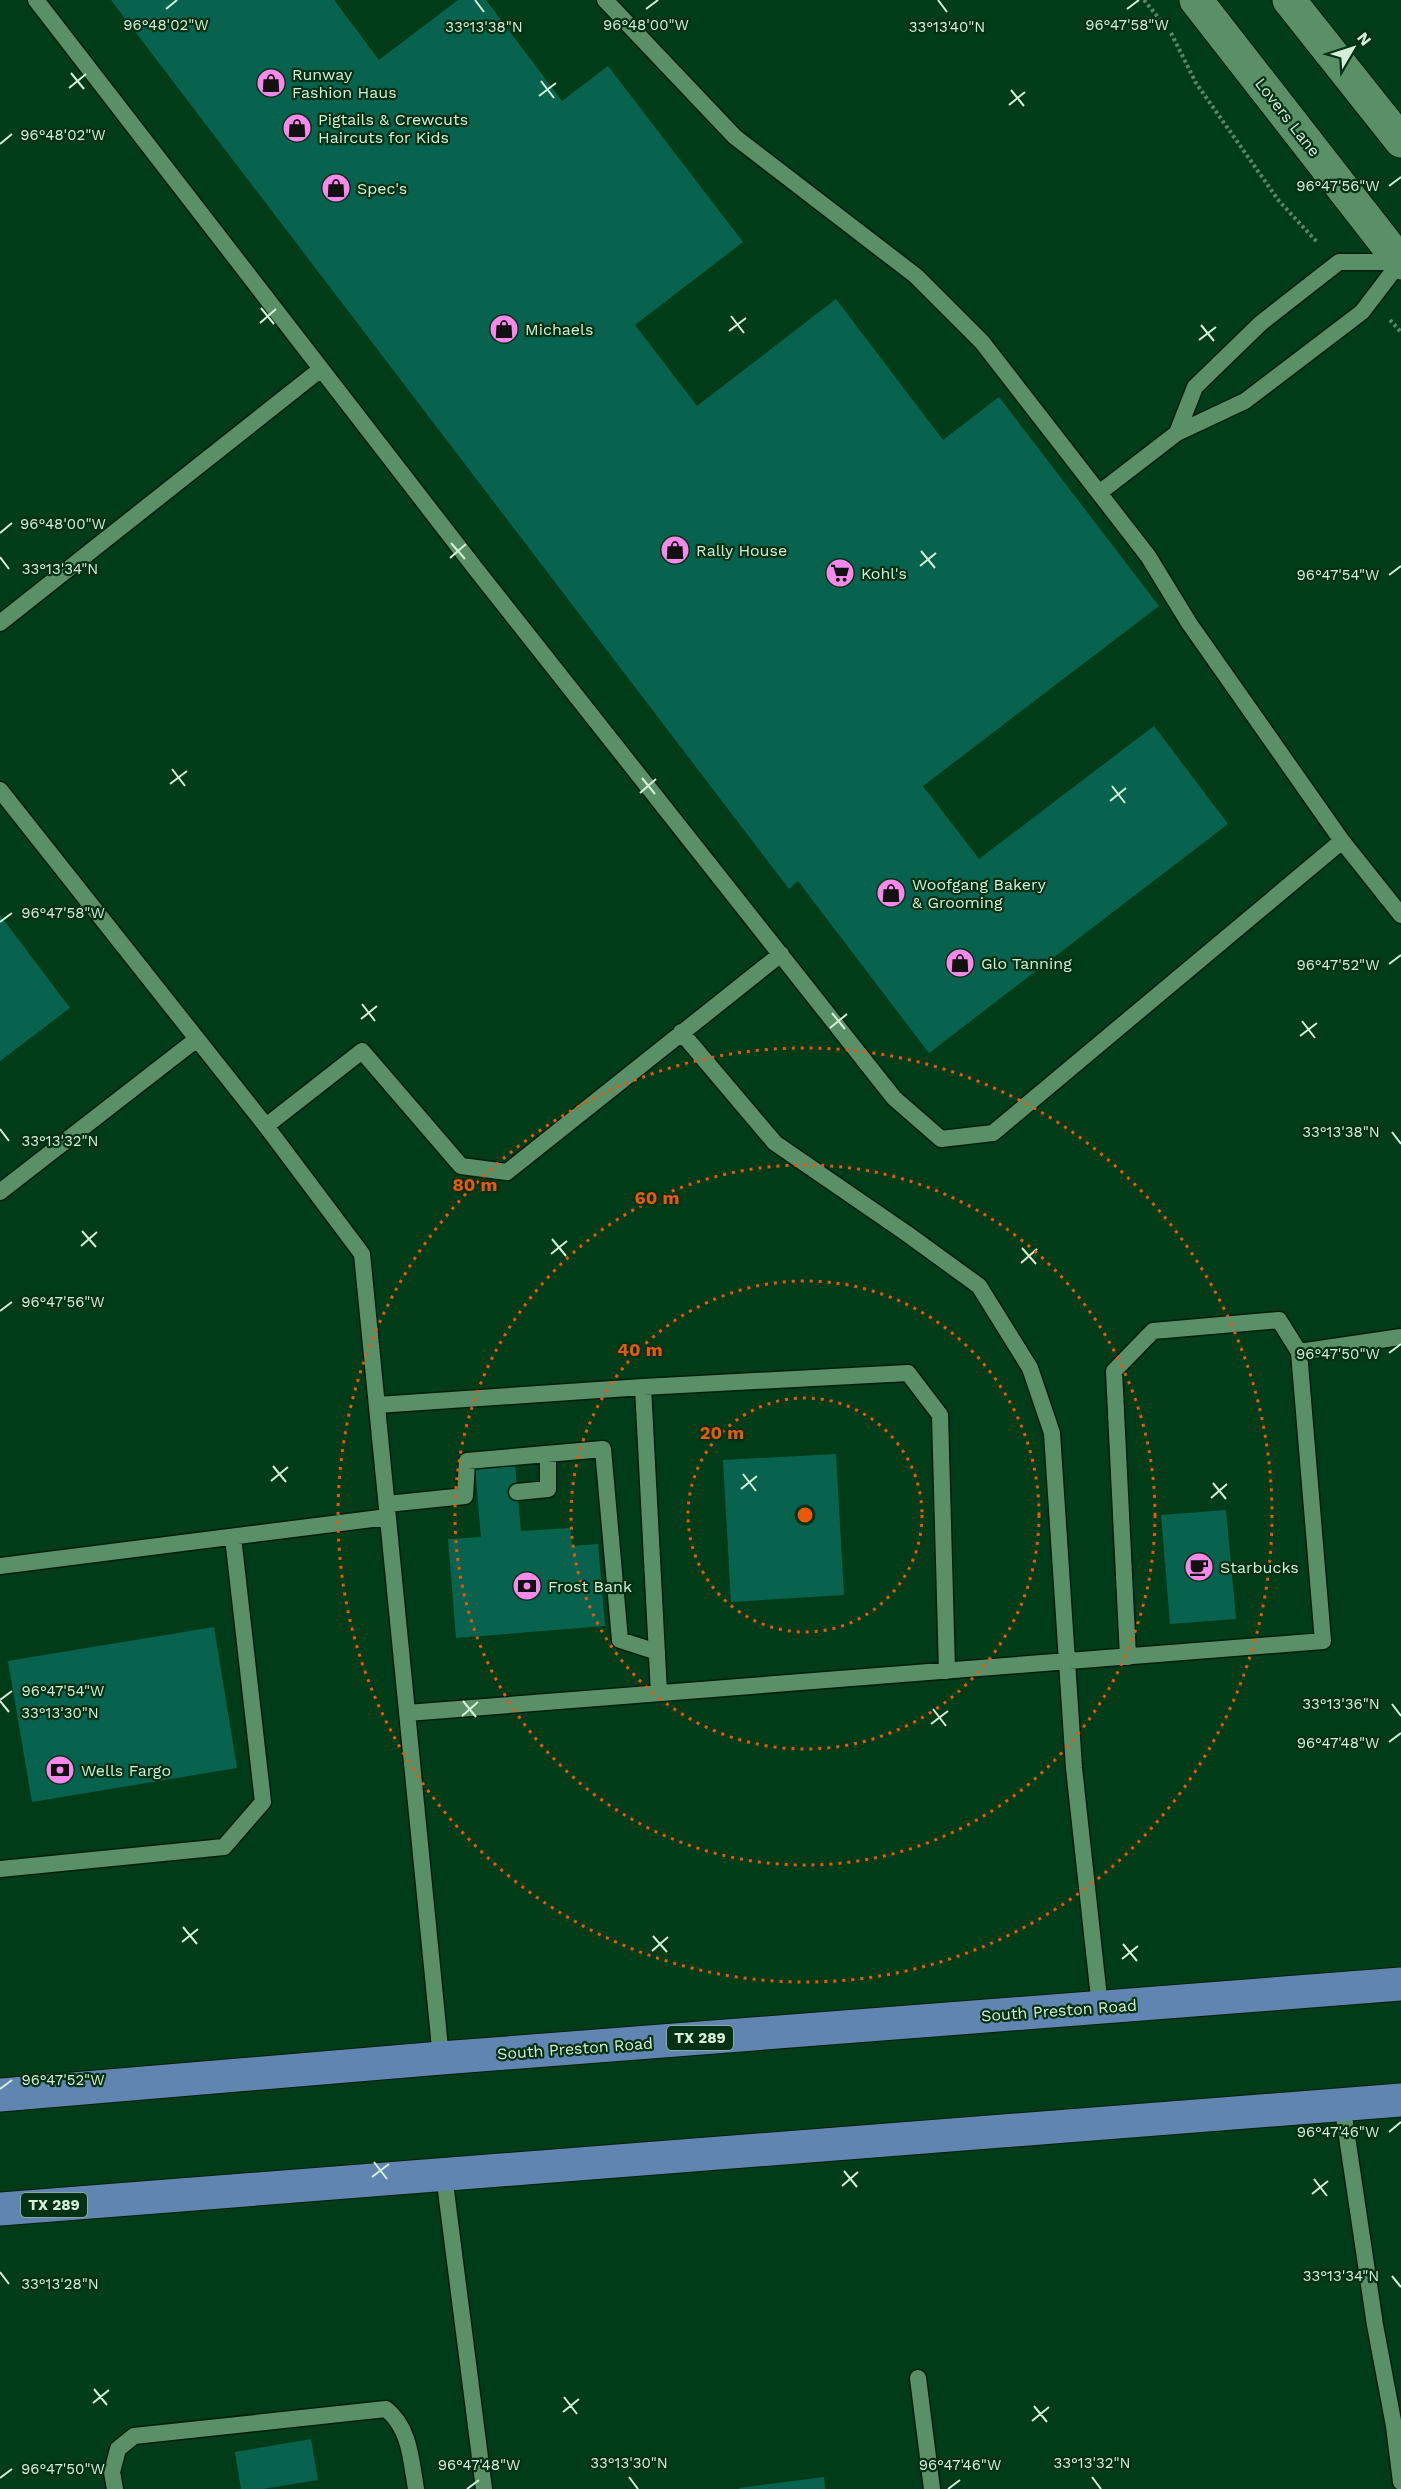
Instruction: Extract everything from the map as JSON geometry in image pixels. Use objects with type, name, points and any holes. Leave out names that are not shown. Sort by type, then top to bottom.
[{"type":"main road","name":"South Preston Road","points":[[0,2095],[441,2058],[1401,1984]]},
{"type":"main road","name":"TX 289","points":[[0,2209],[1401,2100]]},
{"type":"street","name":"Lovers Lane","points":[[1196,0],[1401,262]]},
{"type":"street","points":[[1289,0],[1401,141]]},
{"type":"lane","points":[[36,0],[475,568],[894,1098],[941,1139],[993,1133],[1342,841]]},
{"type":"lane","points":[[605,0],[735,137],[916,276],[982,342],[1148,556],[1189,623],[1342,841],[1401,915]]},
{"type":"lane","points":[[1177,433],[1195,387],[1261,323],[1339,262],[1401,262]]},
{"type":"lane","points":[[1099,493],[1177,433],[1245,401],[1362,312],[1401,262]]},
{"type":"lane","points":[[0,623],[321,369]]},
{"type":"lane","points":[[0,790],[266,1126],[362,1254],[441,2058]]},
{"type":"lane","points":[[266,1126],[362,1051],[461,1166],[507,1172],[781,954]]},
{"type":"lane","points":[[681,1032],[775,1143],[979,1286],[1030,1368],[1052,1432],[1074,1768],[1100,2007]]},
{"type":"lane","points":[[0,1192],[197,1039]]},
{"type":"lane","points":[[407,1713],[1067,1662],[1128,1657],[1323,1641],[1299,1352],[1279,1320],[1153,1331],[1114,1371],[1128,1657]]},
{"type":"lane","points":[[1299,1352],[1401,1337]]},
{"type":"lane","points":[[377,1405],[643,1387],[908,1373],[940,1415],[948,1671]]},
{"type":"lane","points":[[643,1387],[659,1693]]},
{"type":"lane","points":[[0,1566],[233,1537],[471,1495],[466,1461],[603,1449],[620,1640],[657,1652]]},
{"type":"lane","points":[[517,1492],[549,1489],[548,1454]]},
{"type":"lane","points":[[0,1869],[224,1847],[263,1802],[233,1537]]},
{"type":"lane","points":[[1342,2103],[1401,2482]]},
{"type":"lane","points":[[444,2175],[484,2489]]},
{"type":"lane","points":[[918,2378],[932,2489]]},
{"type":"lane","points":[[115,2489],[112,2472],[118,2449],[134,2436],[386,2409],[396,2417],[408,2440],[416,2489]]},
{"type":"path","points":[[1144,0],[1173,34],[1196,83],[1279,201],[1337,264]]},
{"type":"path","points":[[1371,300],[1401,332]]},
{"type":"building","points":[[111,0],[334,0],[379,60],[458,0],[486,0],[562,101],[608,66],[743,242],[635,325],[697,406],[836,299],[943,440],[999,397],[1159,606],[923,786],[979,859],[1154,726],[1228,824],[929,1053],[798,881],[789,889]]},
{"type":"building","points":[[0,915],[70,1008],[0,1061]]},
{"type":"building","points":[[836,1454],[844,1595],[731,1602],[723,1460]]},
{"type":"building","name":"Frost Bank","points":[[515,1464],[521,1531],[570,1528],[572,1546],[598,1544],[605,1626],[456,1638],[448,1539],[481,1537],[475,1467]]},
{"type":"building","points":[[1226,1510],[1236,1619],[1170,1624],[1161,1515]]},
{"type":"building","points":[[214,1627],[237,1768],[32,1802],[8,1661]]},
{"type":"building","points":[[311,2439],[318,2480],[263,2489],[241,2489],[235,2452]]},
{"type":"building","points":[[824,2477],[825,2489],[739,2488]]},
{"type":"place","name":"Runway Fashion Haus","points":[[271,83]]},
{"type":"place","name":"Pigtails & Crewcuts Haircuts for Kids","points":[[297,128]]},
{"type":"place","name":"Spec's","points":[[336,188]]},
{"type":"place","name":"Michaels","points":[[504,329]]},
{"type":"place","name":"Rally House","points":[[675,550]]},
{"type":"place","name":"Kohl's","points":[[840,573]]},
{"type":"place","name":"Woofgang Bakery & Grooming","points":[[891,893]]},
{"type":"place","name":"Glo Tanning","points":[[960,963]]},
{"type":"place","name":"Starbucks","points":[[1199,1567]]},
{"type":"place","name":"Frost Bank","points":[[527,1586]]},
{"type":"place","name":"Wells Fargo","points":[[60,1770]]}]
